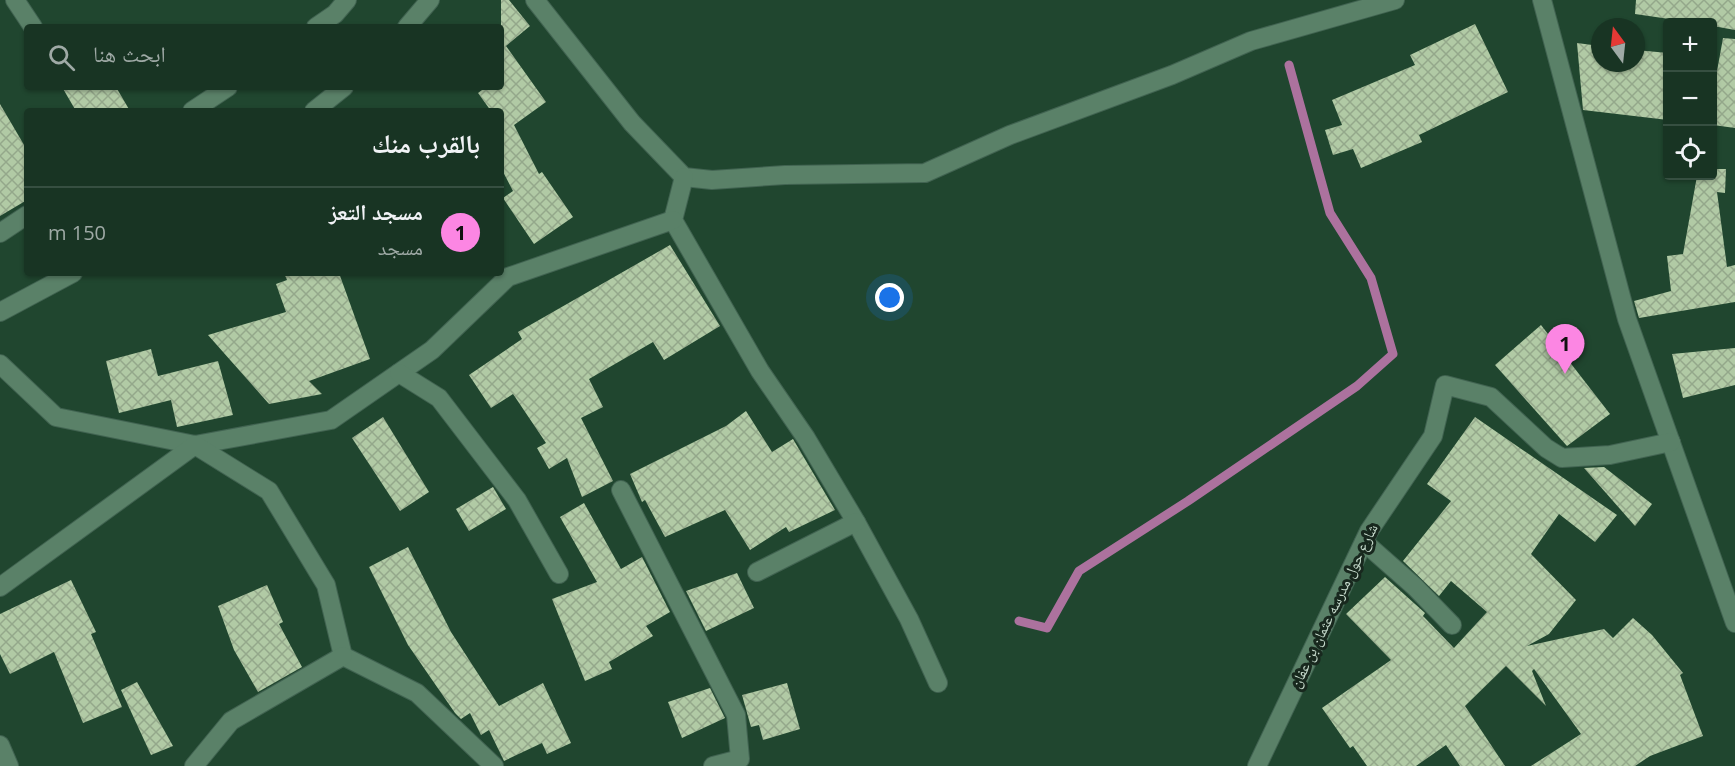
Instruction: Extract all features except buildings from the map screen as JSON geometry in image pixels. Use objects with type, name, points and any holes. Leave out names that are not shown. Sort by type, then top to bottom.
[{"type":"street","points":[[15,0],[31,24]]},
{"type":"street","points":[[320,24],[335,14],[347,0]]},
{"type":"street","points":[[410,24],[430,0]]},
{"type":"street","points":[[535,0],[632,123],[684,177],[712,180],[806,174],[925,173],[1010,135],[1172,75],[1251,41],[1395,0]]},
{"type":"street","points":[[1542,0],[1627,319],[1735,622]]},
{"type":"street","points":[[196,108],[224,90]]},
{"type":"street","points":[[318,108],[340,90]]},
{"type":"street","points":[[684,177],[673,220],[760,371],[806,438],[856,522],[909,619],[938,683]]},
{"type":"street","points":[[0,233],[24,217]]},
{"type":"street","points":[[0,587],[195,445],[331,420],[432,350],[508,277],[673,220]]},
{"type":"street","points":[[0,312],[67,276]]},
{"type":"street","points":[[0,364],[56,417],[195,445],[269,491],[326,585],[344,656],[417,693],[494,766]]},
{"type":"street","points":[[399,373],[439,398],[517,500],[559,574]]},
{"type":"street","name":"شارع حول مدرسه عثمان بن عفان","points":[[1257,766],[1364,542],[1433,436],[1445,385],[1491,397],[1546,448],[1562,458],[1610,455],[1671,442]]},
{"type":"street","points":[[621,490],[736,715],[740,759],[713,766]]},
{"type":"street","points":[[757,572],[856,522]]},
{"type":"street","points":[[1364,542],[1415,587],[1452,625]]},
{"type":"street","points":[[194,766],[231,721],[344,656]]},
{"type":"street","points":[[0,745],[9,766]]},
{"type":"waterway","points":[[1019,621],[1047,628],[1079,571],[1188,501],[1357,386],[1393,354],[1371,278],[1330,213],[1289,65]]},
{"type":"place","name":"مسجد التعز","points":[[1565,374]]}]
